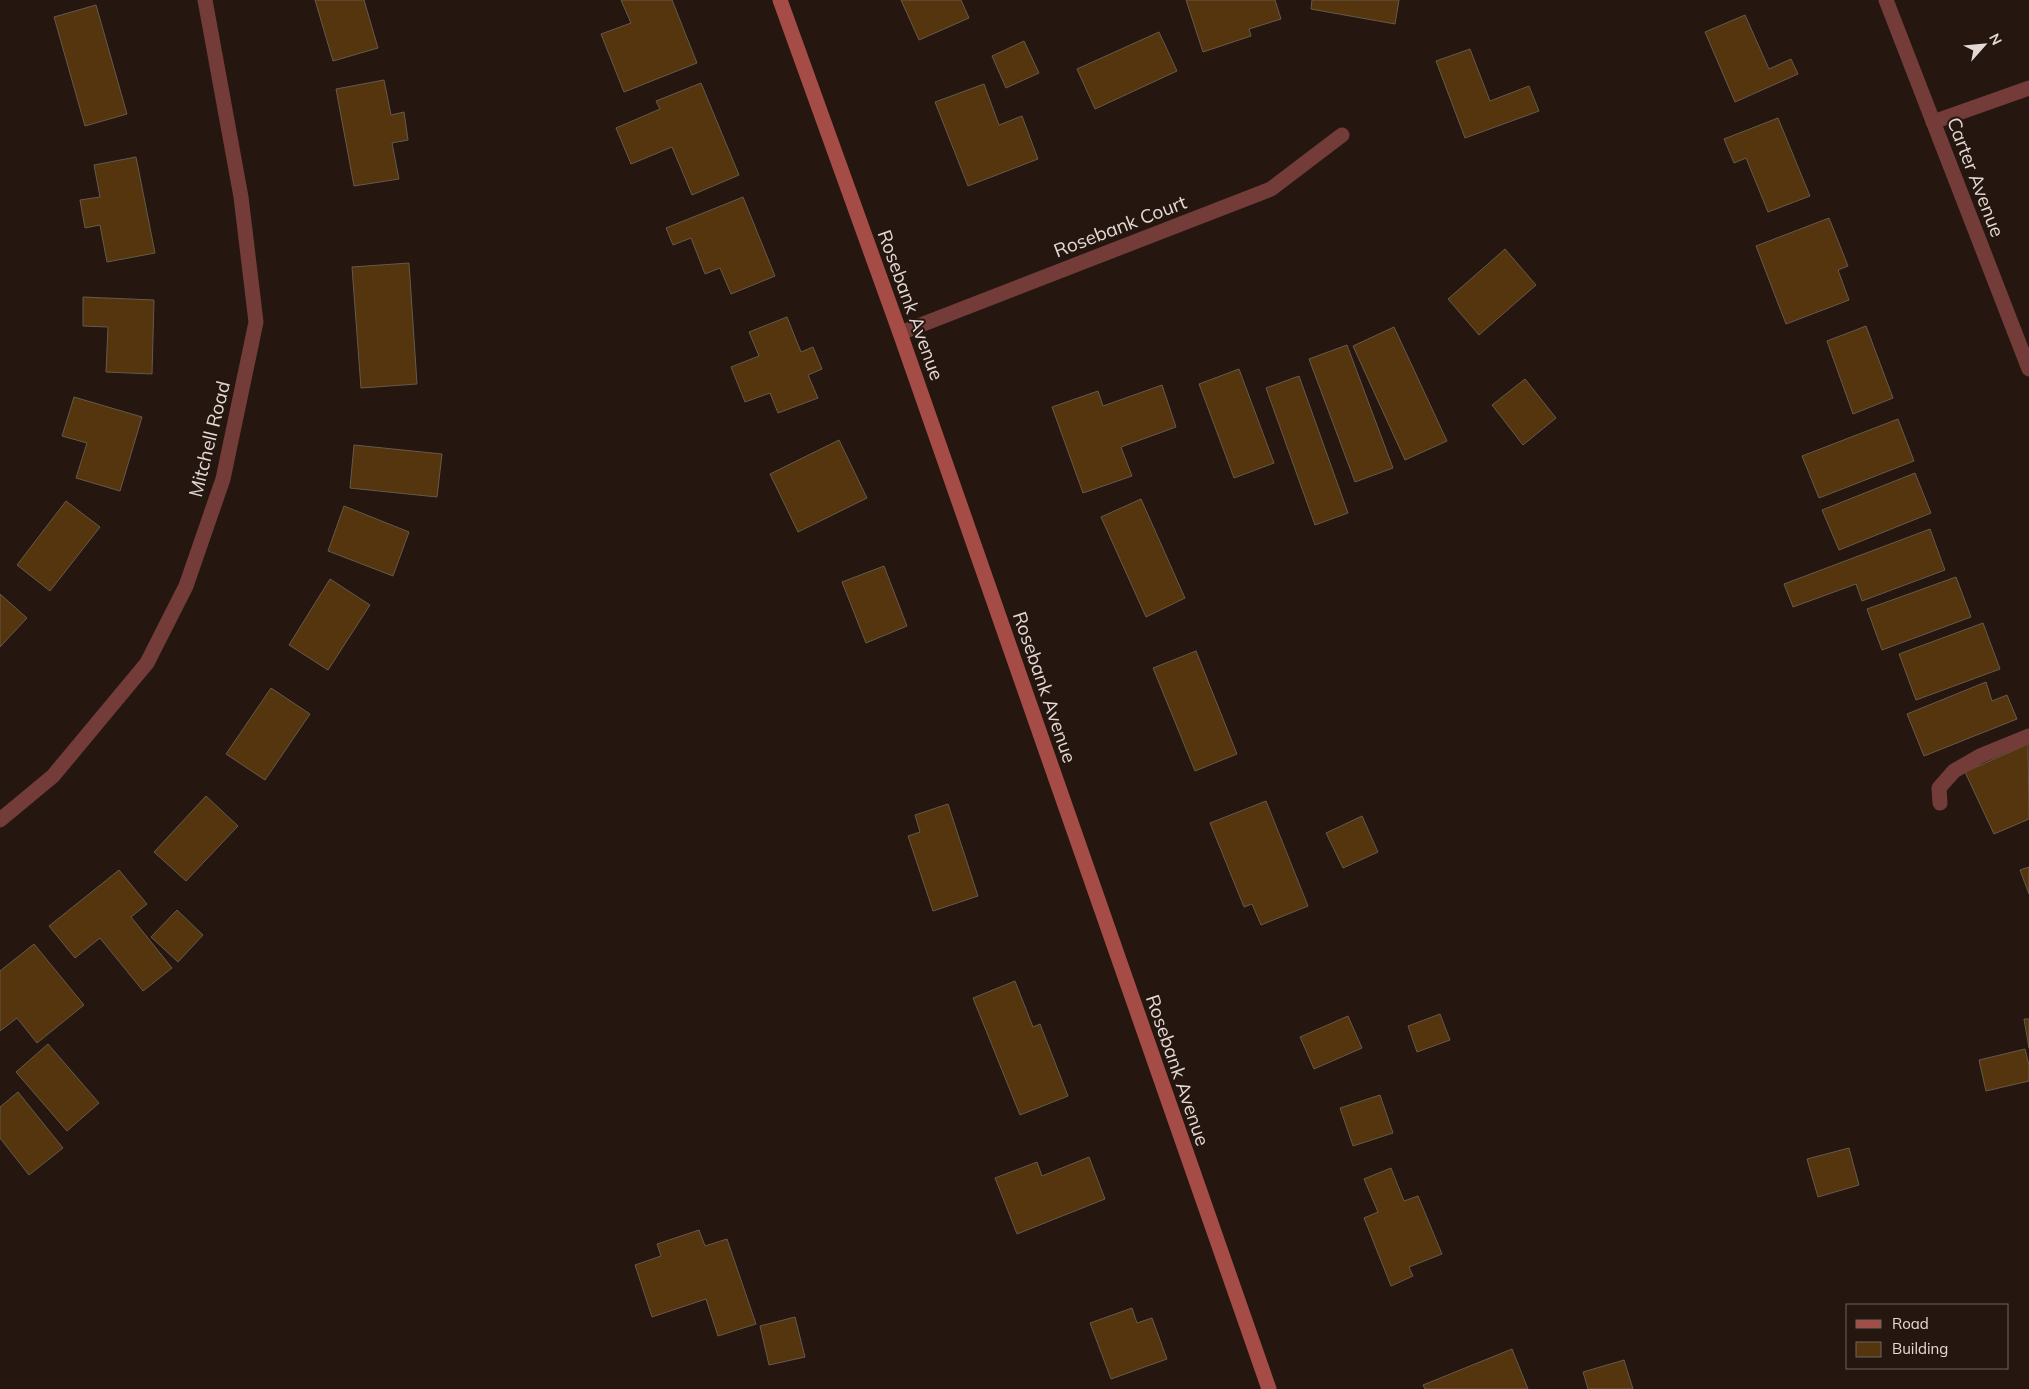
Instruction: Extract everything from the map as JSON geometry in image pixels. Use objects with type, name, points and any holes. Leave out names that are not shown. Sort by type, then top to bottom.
[{"type":"street","name":"Mitchell Road","points":[[0,820],[53,776],[147,663],[186,586],[223,479],[256,322],[241,197],[205,0]]},
{"type":"street","name":"Rosebank Avenue","points":[[780,0],[900,333],[1269,1389]]},
{"type":"street","name":"Carter Avenue","points":[[1886,0],[2029,369]]},
{"type":"street","points":[[1933,122],[2029,88]]},
{"type":"street","name":"Rosebank Court","points":[[900,333],[1271,189],[1342,135]]},
{"type":"street","points":[[1940,802],[1939,788],[1954,771],[1980,756],[2029,736]]},
{"type":"building","points":[[315,0],[364,0],[378,48],[333,61]]},
{"type":"building","points":[[621,0],[672,0],[697,63],[624,92],[601,34],[631,23]]},
{"type":"building","points":[[901,0],[961,0],[969,18],[919,40]]},
{"type":"building","points":[[1186,0],[1275,0],[1281,19],[1249,29],[1251,36],[1203,52]]},
{"type":"building","points":[[1312,0],[1399,0],[1395,24],[1311,9]]},
{"type":"building","points":[[96,5],[127,114],[85,126],[54,17]]},
{"type":"building","points":[[1745,15],[1769,69],[1791,59],[1798,74],[1735,102],[1705,32]]},
{"type":"building","points":[[1159,32],[1177,71],[1095,109],[1077,69]]},
{"type":"building","points":[[1024,41],[1039,73],[1006,88],[992,56]]},
{"type":"building","points":[[1470,49],[1490,101],[1529,86],[1539,111],[1465,138],[1436,61]]},
{"type":"building","points":[[384,80],[391,115],[404,112],[408,140],[392,143],[399,179],[354,186],[336,89]]},
{"type":"building","points":[[701,83],[739,175],[692,195],[672,147],[631,164],[616,128],[660,109],[656,101]]},
{"type":"building","points":[[984,84],[999,125],[1022,116],[1038,159],[968,186],[935,102]]},
{"type":"building","points":[[1778,118],[1810,196],[1768,212],[1746,158],[1734,163],[1724,139]]},
{"type":"building","points":[[136,157],[155,253],[107,262],[100,225],[85,228],[80,200],[100,197],[94,165]]},
{"type":"building","points":[[743,197],[775,276],[731,294],[720,268],[705,274],[691,238],[673,245],[666,228]]},
{"type":"building","points":[[1829,218],[1848,266],[1838,270],[1849,300],[1786,324],[1756,246]]},
{"type":"building","points":[[1505,249],[1536,285],[1479,335],[1448,299]]},
{"type":"building","points":[[409,263],[417,384],[361,388],[352,267]]},
{"type":"building","points":[[83,297],[154,300],[152,374],[106,372],[108,327],[83,326]]},
{"type":"building","points":[[787,317],[801,352],[813,347],[822,369],[808,375],[818,398],[778,413],[770,393],[745,402],[731,367],[759,356],[749,332]]},
{"type":"building","points":[[1866,326],[1893,398],[1853,414],[1827,341]]},
{"type":"building","points":[[1394,327],[1447,441],[1405,460],[1353,346]]},
{"type":"building","points":[[1347,345],[1393,468],[1355,482],[1309,359]]},
{"type":"building","points":[[1239,369],[1274,463],[1234,478],[1199,384]]},
{"type":"building","points":[[1299,376],[1348,513],[1315,525],[1266,388]]},
{"type":"building","points":[[1525,379],[1556,418],[1523,445],[1492,405]]},
{"type":"building","points":[[1162,385],[1176,427],[1121,447],[1132,476],[1083,493],[1052,407],[1098,391],[1103,406]]},
{"type":"building","points":[[74,397],[142,417],[120,491],[76,478],[87,443],[62,436]]},
{"type":"building","points":[[1898,419],[1914,461],[1819,498],[1802,456]]},
{"type":"building","points":[[839,440],[867,498],[798,532],[770,474]]},
{"type":"building","points":[[354,445],[442,454],[437,497],[350,488]]},
{"type":"building","points":[[1915,473],[1931,513],[1839,550],[1822,510]]},
{"type":"building","points":[[1141,499],[1185,598],[1146,617],[1101,517]]},
{"type":"building","points":[[66,501],[100,527],[50,591],[17,565]]},
{"type":"building","points":[[344,506],[409,532],[393,576],[328,551]]},
{"type":"building","points":[[1930,529],[1945,570],[1862,601],[1856,584],[1793,607],[1784,584]]},
{"type":"building","points":[[884,566],[907,626],[866,643],[842,582]]},
{"type":"building","points":[[1956,577],[1971,617],[1882,650],[1867,609]]},
{"type":"building","points":[[330,579],[370,605],[328,670],[289,645]]},
{"type":"building","points":[[0,594],[27,618],[0,647]]},
{"type":"building","points":[[1983,623],[2000,669],[1916,700],[1899,654]]},
{"type":"building","points":[[1196,651],[1237,754],[1195,771],[1153,668]]},
{"type":"building","points":[[1986,682],[1992,701],[2007,695],[2017,719],[1924,756],[1907,714]]},
{"type":"building","points":[[271,688],[310,714],[265,780],[226,754]]},
{"type":"building","points":[[2028,744],[2029,819],[1994,834],[1965,772]]},
{"type":"building","points":[[206,796],[238,826],[186,881],[154,852]]},
{"type":"building","points":[[1266,801],[1308,906],[1261,925],[1252,904],[1244,907],[1210,823]]},
{"type":"building","points":[[948,804],[978,896],[933,911],[908,836],[920,832],[915,815]]},
{"type":"building","points":[[1362,816],[1378,852],[1343,868],[1326,833]]},
{"type":"building","points":[[2029,867],[2029,894],[2020,870]]},
{"type":"building","points":[[119,870],[147,904],[131,917],[172,968],[143,991],[100,938],[75,958],[49,926]]},
{"type":"building","points":[[177,910],[203,935],[178,962],[151,937]]},
{"type":"building","points":[[34,944],[84,1005],[37,1043],[17,1018],[0,1031],[0,971]]},
{"type":"building","points":[[1015,981],[1033,1027],[1040,1024],[1068,1096],[1020,1115],[973,998]]},
{"type":"building","points":[[1440,1014],[1450,1040],[1417,1052],[1408,1026]]},
{"type":"building","points":[[1348,1016],[1362,1048],[1314,1069],[1300,1037]]},
{"type":"building","points":[[2024,1019],[2029,1019],[2029,1048]]},
{"type":"building","points":[[48,1044],[99,1103],[67,1131],[16,1072]]},
{"type":"building","points":[[2025,1049],[2029,1065],[2029,1081],[1986,1091],[1979,1060]]},
{"type":"building","points":[[18,1092],[63,1148],[29,1175],[0,1138],[0,1107]]},
{"type":"building","points":[[1380,1095],[1393,1133],[1353,1146],[1340,1108]]},
{"type":"building","points":[[1849,1148],[1859,1185],[1818,1197],[1807,1159]]},
{"type":"building","points":[[1089,1157],[1105,1199],[1017,1234],[995,1178],[1037,1162],[1042,1176]]},
{"type":"building","points":[[1391,1168],[1404,1201],[1418,1196],[1442,1254],[1409,1267],[1413,1276],[1391,1286],[1364,1218],[1378,1212],[1364,1179]]},
{"type":"building","points":[[699,1230],[705,1246],[727,1239],[756,1324],[718,1336],[706,1299],[652,1317],[635,1265],[661,1256],[657,1244]]},
{"type":"building","points":[[1132,1308],[1137,1323],[1152,1318],[1167,1359],[1111,1379],[1090,1323]]},
{"type":"building","points":[[795,1317],[805,1357],[769,1365],[760,1326]]},
{"type":"building","points":[[1512,1349],[1528,1389],[1425,1389],[1423,1385]]},
{"type":"building","points":[[1624,1360],[1633,1389],[1588,1389],[1583,1372]]}]
